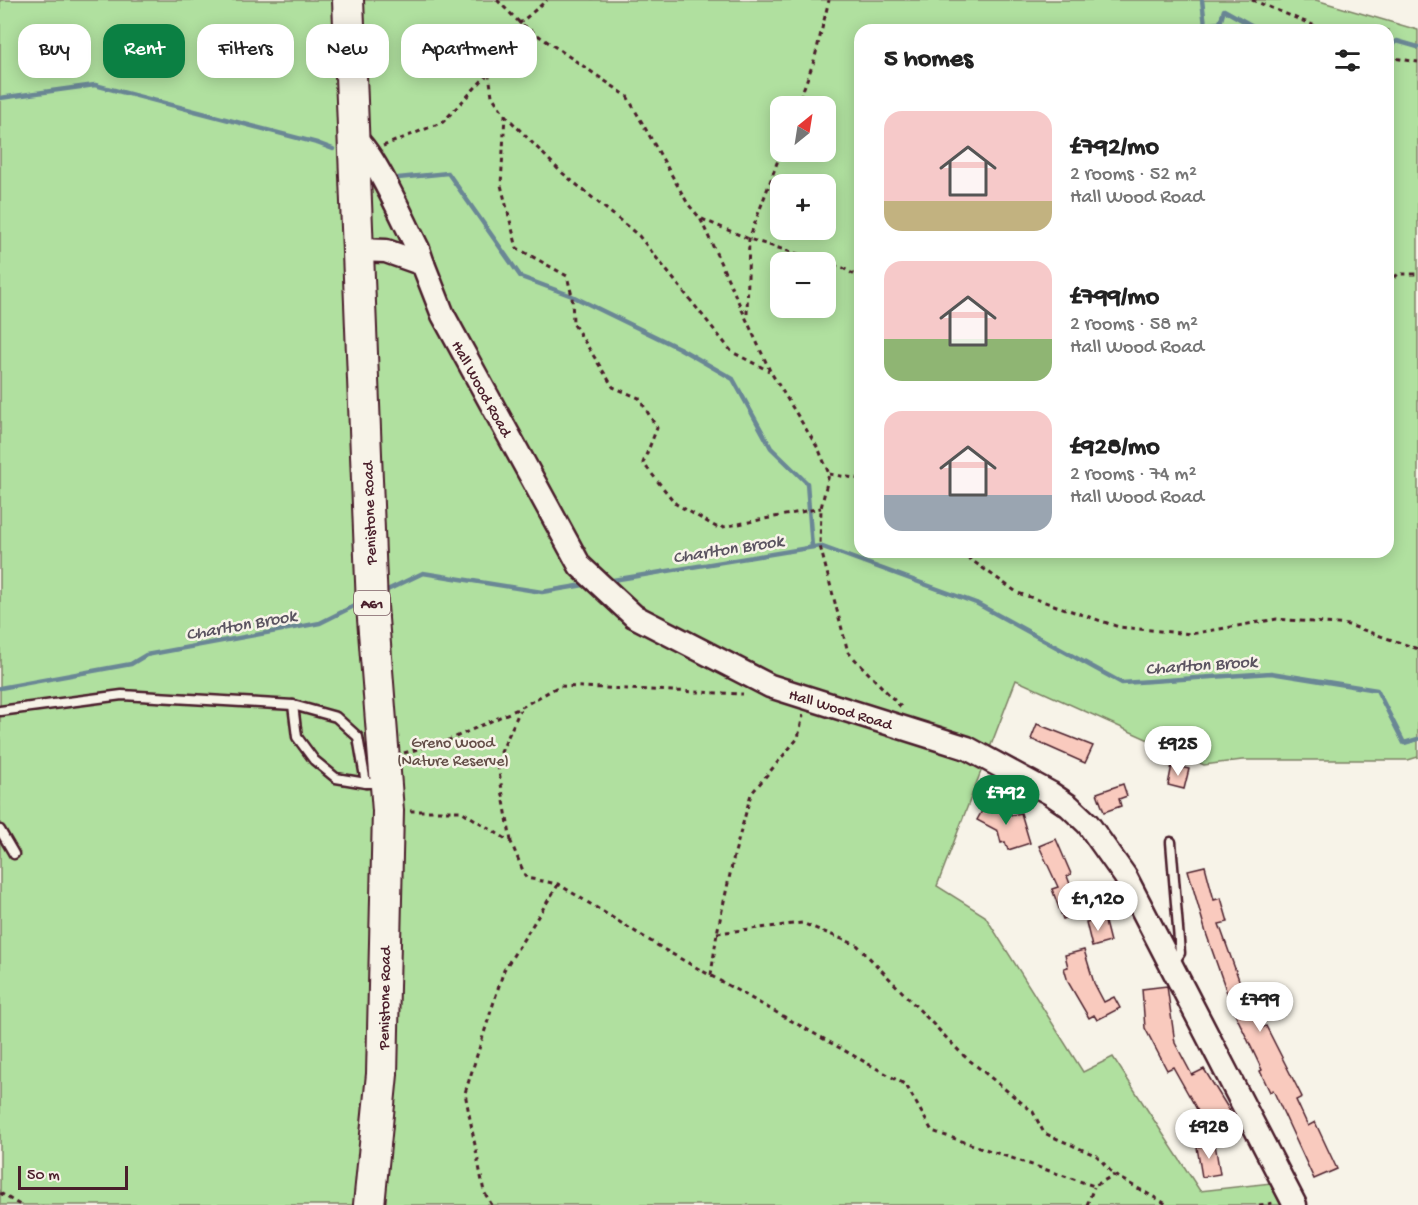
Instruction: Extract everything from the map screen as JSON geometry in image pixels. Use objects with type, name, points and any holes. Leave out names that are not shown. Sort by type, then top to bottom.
[{"type":"highway","name":"Penistone Road","points":[[348,0],[361,147],[357,250],[380,784],[382,1074],[369,1205]]},
{"type":"main road","name":"Hall Wood Road","points":[[361,147],[418,249],[443,315],[580,566],[634,616],[770,686],[967,748],[1069,806],[1111,854],[1295,1205]]},
{"type":"main road","points":[[357,250],[386,251],[423,264]]},
{"type":"lane","points":[[0,711],[122,695],[293,705],[336,717],[358,737],[380,784]]},
{"type":"lane","points":[[293,705],[297,736],[314,760],[336,778],[380,784]]},
{"type":"lane","points":[[0,830],[14,854]]},
{"type":"lane","points":[[1170,842],[1180,953],[1171,966]]},
{"type":"path","points":[[497,0],[520,23],[627,96],[688,204],[700,218],[747,316],[770,371],[819,450],[829,474],[821,508],[820,546],[848,652],[908,714],[919,732]]},
{"type":"path","points":[[520,23],[547,0]]},
{"type":"path","points":[[801,96],[814,61],[829,0]]},
{"type":"path","points":[[1252,0],[1310,24]]},
{"type":"path","points":[[1394,58],[1418,62]]},
{"type":"path","points":[[361,147],[389,142],[443,122],[484,78]]},
{"type":"path","points":[[490,78],[492,96],[506,115],[560,171],[639,236],[732,352],[770,371]]},
{"type":"path","points":[[506,115],[501,185],[517,248],[567,276],[572,296],[573,323],[613,387],[639,398],[657,428],[643,463],[676,504],[718,528],[821,508]]},
{"type":"path","points":[[747,316],[748,238],[776,162]]},
{"type":"path","points":[[700,218],[748,238],[791,252]]},
{"type":"path","points":[[836,266],[854,274]]},
{"type":"path","points":[[1394,278],[1398,274],[1418,274]]},
{"type":"path","points":[[829,474],[854,478]]},
{"type":"path","points":[[968,558],[1018,593],[1119,627],[1191,634],[1277,619],[1349,625],[1418,649]]},
{"type":"path","points":[[380,784],[449,740],[520,708],[559,686],[757,695],[770,686]]},
{"type":"path","points":[[711,975],[717,933],[734,856],[751,794],[798,738],[807,699]]},
{"type":"path","points":[[520,708],[497,760],[511,842],[526,878],[558,884],[711,975],[906,1085],[932,1131],[1094,1186]]},
{"type":"path","points":[[380,784],[461,811],[511,842]]},
{"type":"path","points":[[492,1205],[484,1192],[465,1093],[504,970],[558,884]]},
{"type":"path","points":[[717,933],[802,922],[857,945],[963,1055],[1033,1112],[1044,1133],[1097,1156],[1114,1175],[1168,1205]]},
{"type":"path","points":[[1087,1205],[1094,1186],[1114,1175]]},
{"type":"path","points":[[0,1193],[20,1205]]},
{"type":"green space","name":"Greno Wood (Nature Reserve)","points":[[0,0],[1316,0],[1418,30],[1418,757],[1408,760],[1242,760],[1204,765],[1016,680],[937,886],[985,916],[1083,1072],[1113,1057],[1200,1191],[1271,1183],[1281,1205],[0,1205]]},
{"type":"building","points":[[1037,724],[1093,746],[1085,763],[1031,739]]},
{"type":"building","points":[[1172,765],[1189,769],[1184,789],[1168,785]]},
{"type":"building","points":[[1123,784],[1127,796],[1119,799],[1121,806],[1104,812],[1097,793]]},
{"type":"building","points":[[987,802],[1012,815],[1021,813],[1030,843],[1008,850],[1005,842],[1001,843],[998,831],[977,820]]},
{"type":"building","points":[[1056,839],[1071,874],[1067,876],[1081,913],[1063,919],[1052,889],[1058,887],[1039,846]]},
{"type":"building","points":[[1205,866],[1214,900],[1221,898],[1228,922],[1219,924],[1243,991],[1261,1028],[1266,1026],[1302,1097],[1296,1100],[1308,1126],[1315,1122],[1337,1169],[1314,1179],[1273,1090],[1270,1092],[1260,1071],[1262,1070],[1232,1007],[1206,933],[1188,870]]},
{"type":"building","points":[[1104,918],[1110,942],[1092,947],[1086,922]]},
{"type":"building","points":[[1084,950],[1094,983],[1104,1002],[1114,997],[1120,1008],[1097,1020],[1094,1015],[1089,1018],[1068,982],[1064,968],[1068,967],[1065,955]]},
{"type":"building","points":[[1167,986],[1175,1043],[1192,1075],[1204,1069],[1233,1116],[1208,1129],[1173,1067],[1167,1070],[1145,1028],[1142,989]]},
{"type":"building","points":[[1215,1144],[1220,1174],[1202,1177],[1197,1147]]},
{"type":"waterway","points":[[1202,0],[1205,24]]},
{"type":"waterway","points":[[1212,24],[1220,23],[1224,10],[1249,24]]},
{"type":"waterway","points":[[1394,43],[1397,41],[1418,47]]},
{"type":"waterway","points":[[0,98],[95,85],[333,149]]},
{"type":"waterway","points":[[398,178],[448,173],[521,277],[572,296],[679,348],[733,379],[771,448],[807,483],[812,547]]},
{"type":"waterway","name":"Charlton Brook","points":[[607,581],[820,546],[976,603],[1122,683],[1271,673],[1377,690],[1404,743],[1418,739]]},
{"type":"waterway","name":"Charlton Brook","points":[[381,593],[423,573],[542,592],[590,584]]},
{"type":"waterway","name":"Charlton Brook","points":[[0,688],[131,664],[146,655],[320,623],[362,602]]}]
